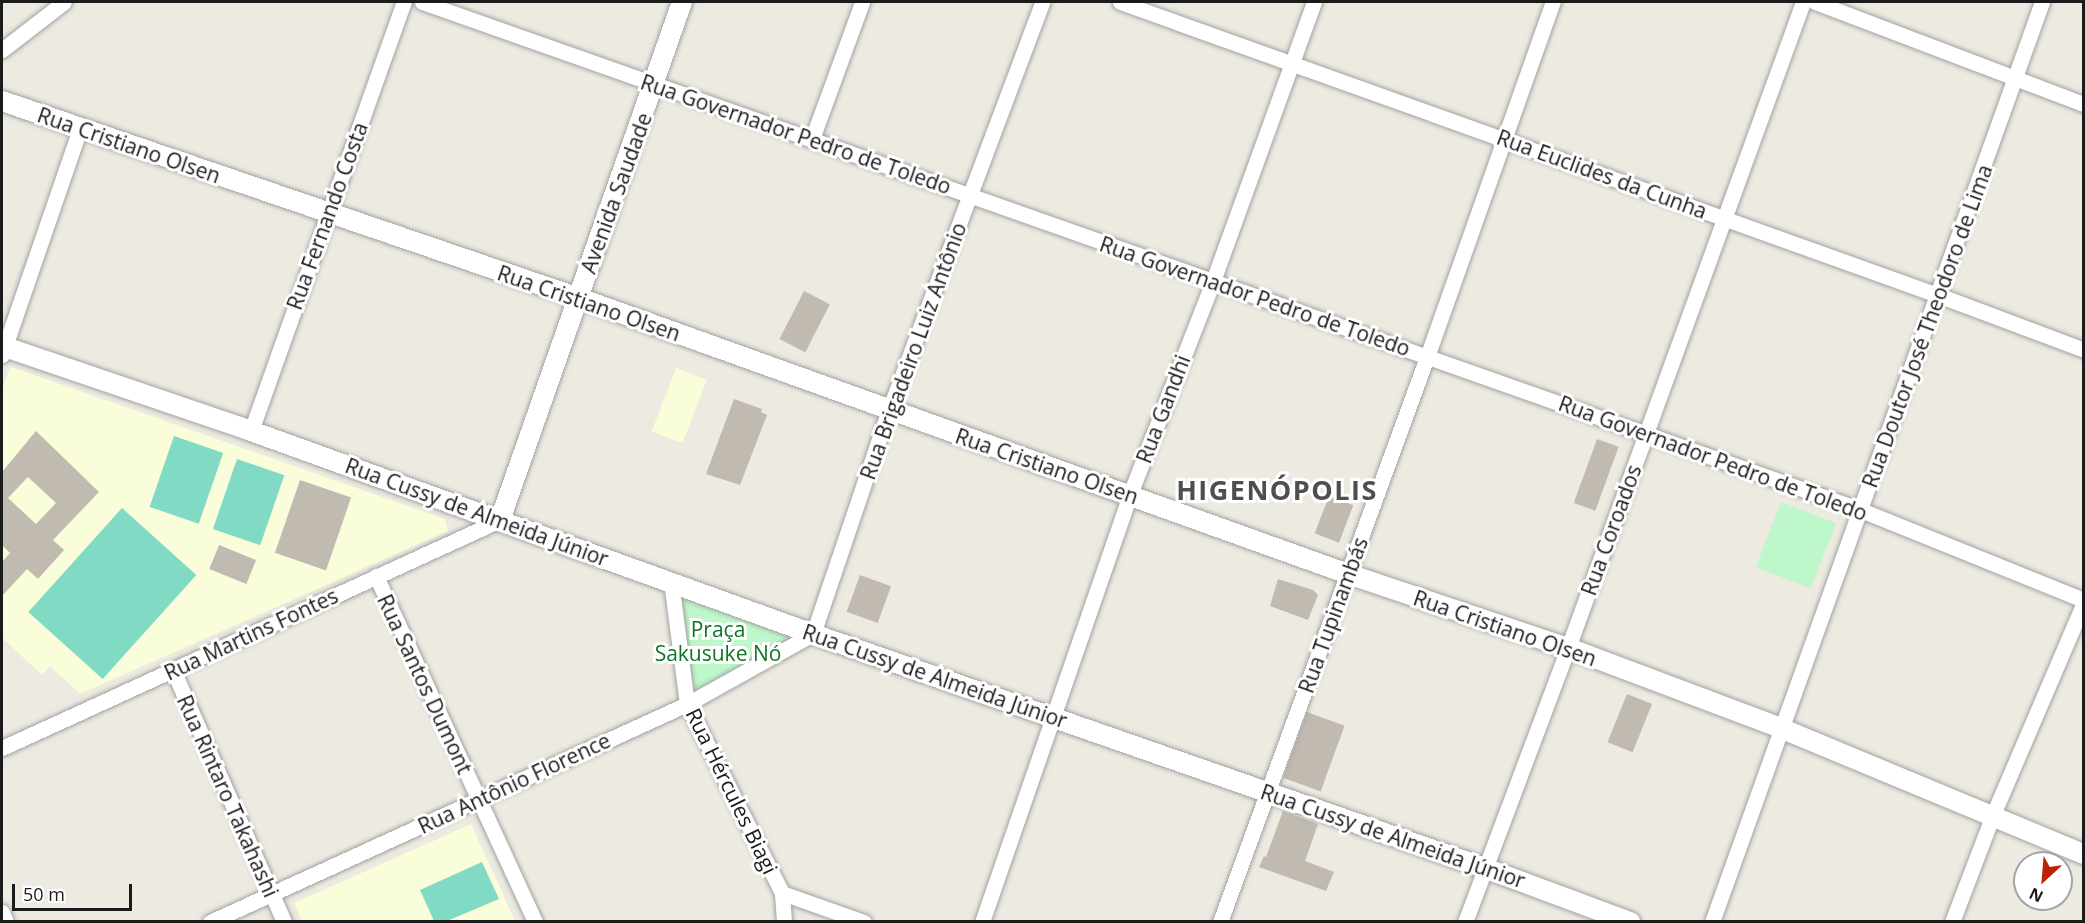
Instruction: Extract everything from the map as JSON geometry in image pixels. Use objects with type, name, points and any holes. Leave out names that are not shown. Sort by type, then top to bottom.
[{"type":"street","points":[[2,50],[64,2]]},
{"type":"street","name":"Rua Fernando Costa","points":[[251,431],[404,2]]},
{"type":"street","name":"Rua Governador Pedro de Toledo","points":[[422,2],[1861,510],[2084,601]]},
{"type":"street","name":"Avenida Saudade","points":[[500,520],[682,2]]},
{"type":"street","points":[[812,139],[862,2]]},
{"type":"street","name":"Rua Brigadeiro Luiz Antônio","points":[[813,634],[889,410],[1042,2]]},
{"type":"street","name":"Rua Euclides da Cunha","points":[[1120,2],[1938,295],[2084,351]]},
{"type":"street","name":"Rua Gandhi","points":[[982,921],[1130,494],[1213,281],[1314,2]]},
{"type":"street","name":"Rua Tupinambás","points":[[1220,921],[1427,357],[1553,2]]},
{"type":"street","name":"Rua Coroados","points":[[1465,921],[1568,648],[1803,2]]},
{"type":"street","points":[[1815,2],[2016,76],[2084,104]]},
{"type":"street","name":"Rua Doutor José Theodoro de Lima","points":[[1712,921],[1783,729],[2042,2]]},
{"type":"street","name":"Rua Cristiano Olsen","points":[[2,101],[579,298],[1348,574],[1568,648],[1783,729],[2084,854]]},
{"type":"street","points":[[3,350],[80,128]]},
{"type":"street","name":"Rua Cussy de Almeida Júnior","points":[[3,350],[251,431],[813,634],[1269,792],[1630,921]]},
{"type":"street","name":"Rua Martins Fontes","points":[[2,748],[500,520]]},
{"type":"street","name":"Rua Santos Dumont","points":[[376,576],[535,921]]},
{"type":"street","name":"Rua Hércules Biagi","points":[[671,581],[687,704],[782,893]]},
{"type":"street","points":[[1952,921],[1992,817],[2084,601]]},
{"type":"street","name":"Rua Antônio Florence","points":[[210,921],[687,704],[813,634]]},
{"type":"street","name":"Rua Rintaro Takahashi","points":[[173,670],[284,921]]},
{"type":"street","points":[[784,921],[782,893],[864,921]]},
{"type":"street","points":[[2,912],[6,921]]},
{"type":"shaded area","points":[[11,367],[445,519],[448,531],[80,694],[50,666],[42,675],[2,638],[2,388]]},
{"type":"shaded area","points":[[676,368],[707,380],[682,443],[652,431]]},
{"type":"shaded area","points":[[471,824],[515,921],[302,921],[294,903]]},
{"type":"green space","points":[[174,436],[223,453],[199,524],[150,507]]},
{"type":"green space","points":[[237,459],[284,475],[260,545],[213,529]]},
{"type":"green space","points":[[1781,502],[1836,523],[1811,588],[1756,567]]},
{"type":"green space","points":[[122,508],[196,575],[103,679],[28,612]]},
{"type":"green space","name":"Praça Sakusuke Nó","points":[[674,585],[809,634],[688,701]]},
{"type":"green space","points":[[482,862],[499,899],[447,921],[434,921],[420,890]]},
{"type":"building","points":[[804,291],[830,304],[805,352],[779,339]]},
{"type":"building","points":[[734,399],[762,409],[761,412],[767,415],[740,485],[706,474]]},
{"type":"building","points":[[36,431],[99,492],[53,540],[64,550],[38,579],[27,569],[2,596],[2,562],[10,553],[2,545],[2,472]],"holes":[[[28,477],[56,503],[36,524],[8,498]]]},
{"type":"building","points":[[1597,439],[1619,447],[1595,511],[1574,503]]},
{"type":"building","points":[[300,480],[351,498],[326,570],[275,553]]},
{"type":"building","points":[[1329,496],[1353,505],[1339,543],[1315,533]]},
{"type":"building","points":[[219,545],[256,560],[246,584],[209,569]]},
{"type":"building","points":[[860,575],[891,586],[878,623],[847,612]]},
{"type":"building","points":[[1278,579],[1313,590],[1318,595],[1308,620],[1270,606]]},
{"type":"building","points":[[1627,694],[1652,704],[1633,752],[1608,742]]},
{"type":"building","points":[[1307,712],[1345,726],[1321,791],[1283,778]]},
{"type":"building","points":[[1283,811],[1318,824],[1305,861],[1334,872],[1326,891],[1259,867],[1264,856],[1266,857]]},
{"type":"district","name":"HIGENÓPOLIS","points":[[1277,490]]}]
